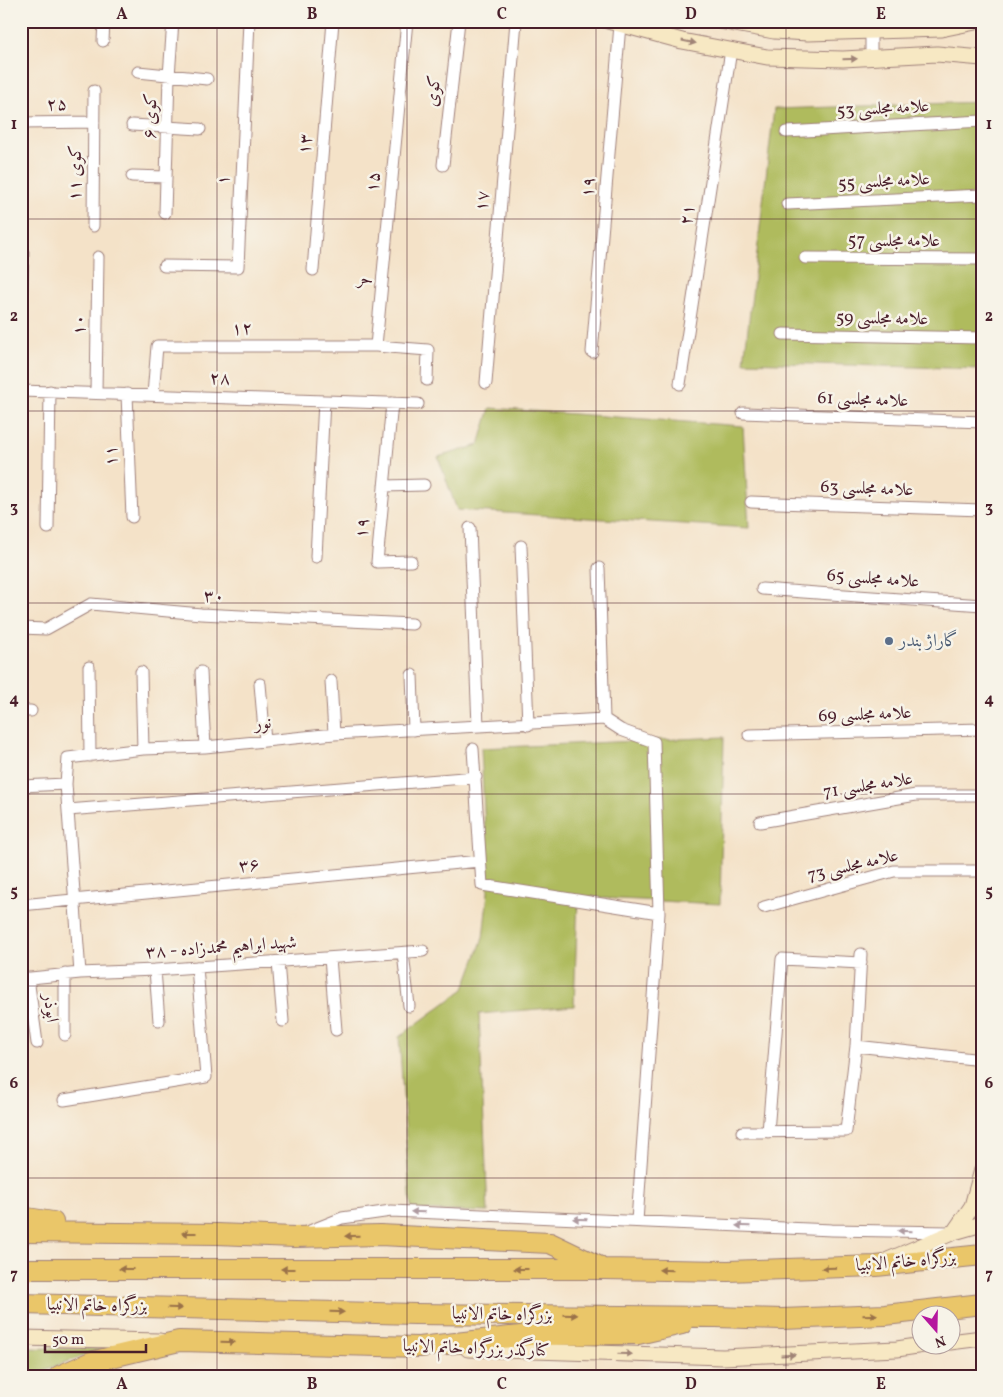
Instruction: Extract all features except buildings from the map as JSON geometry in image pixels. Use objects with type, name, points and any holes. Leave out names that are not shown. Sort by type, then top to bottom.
[{"type":"highway","points":[[21,1216],[108,1233]]},
{"type":"highway","points":[[21,1232],[217,1234],[295,1237],[380,1235],[550,1243],[604,1269]]},
{"type":"highway","name":"بزرگراه خاتم الانبیا","points":[[21,1269],[604,1269],[728,1272],[876,1266],[982,1256]]},
{"type":"highway","name":"بزرگراه خاتم الانبیا","points":[[21,1304],[414,1314],[782,1319],[885,1315],[982,1304]]},
{"type":"highway","points":[[419,1347],[529,1335],[638,1334],[716,1317]]},
{"type":"highway","points":[[59,1376],[91,1362],[179,1341]]},
{"type":"highway","name":"کنارگذر بزرگراه خاتم الانبیا","points":[[179,1341],[419,1347]]},
{"type":"main road","points":[[719,21],[774,31],[808,27],[941,29],[980,21]]},
{"type":"main road","points":[[614,23],[682,41],[767,57],[843,59],[937,54],[982,58]]},
{"type":"main road","points":[[954,1232],[972,1206],[982,1170]]},
{"type":"main road","points":[[876,1266],[954,1232],[982,1224]]},
{"type":"main road","name":"کنارگذر بزرگراه خاتم الانبیا","points":[[21,1338],[179,1341]]},
{"type":"main road","points":[[960,1341],[982,1338]]},
{"type":"main road","name":"کنارگذر بزرگراه خاتم الانبیا","points":[[419,1347],[723,1357],[910,1346]]},
{"type":"street","points":[[103,41],[104,21]]},
{"type":"street","name":"کوی ۶","points":[[164,213],[169,76],[174,21]]},
{"type":"street","name":"۱","points":[[164,266],[238,267],[249,21]]},
{"type":"street","name":"۱۳","points":[[313,270],[333,21]]},
{"type":"street","name":"۱۵","points":[[376,346],[407,21]]},
{"type":"street","name":"کوی","points":[[443,165],[458,21]]},
{"type":"street","name":"۱۷","points":[[486,383],[516,21]]},
{"type":"street","name":"۱۹","points":[[592,352],[614,23]]},
{"type":"street","points":[[871,27],[871,58]]},
{"type":"street","name":"۲۱","points":[[680,384],[731,50]]},
{"type":"street","points":[[138,72],[207,79]]},
{"type":"street","name":"کوی ۱۱","points":[[93,226],[94,91]]},
{"type":"street","name":"علامه مجلسی 53","points":[[786,132],[982,121]]},
{"type":"street","name":"۲۵","points":[[21,123],[94,122]]},
{"type":"street","points":[[132,126],[200,129]]},
{"type":"street","points":[[132,176],[166,177]]},
{"type":"street","name":"علامه مجلسی 55","points":[[787,204],[982,195]]},
{"type":"street","points":[[21,309],[23,253]]},
{"type":"street","name":"۱۰","points":[[96,393],[98,257]]},
{"type":"street","name":"علامه مجلسی 57","points":[[806,258],[982,259]]},
{"type":"street","name":"علامه مجلسی 59","points":[[782,334],[982,338]]},
{"type":"street","name":"۱۲","points":[[153,395],[157,346],[376,346]]},
{"type":"street","points":[[376,346],[428,350],[428,380]]},
{"type":"street","points":[[48,528],[50,391]]},
{"type":"street","name":"۲۸","points":[[21,392],[50,391],[418,404]]},
{"type":"street","name":"۱۱","points":[[127,394],[132,517]]},
{"type":"street","points":[[316,557],[324,401]]},
{"type":"street","name":"۱۹","points":[[392,404],[377,562],[410,561]]},
{"type":"street","name":"علامه مجلسی 61","points":[[743,413],[982,422]]},
{"type":"street","points":[[384,486],[424,486]]},
{"type":"street","name":"علامه مجلسی 63","points":[[751,502],[982,510]]},
{"type":"street","points":[[470,528],[478,726]]},
{"type":"street","points":[[521,546],[528,724]]},
{"type":"street","points":[[599,568],[604,719],[621,730],[654,742],[659,913],[637,1221]]},
{"type":"street","name":"علامه مجلسی 65","points":[[762,589],[982,605]]},
{"type":"street","name":"۳۰","points":[[21,628],[46,630],[91,604],[200,614],[412,624]]},
{"type":"street","points":[[89,667],[90,756]]},
{"type":"street","points":[[141,672],[143,749]]},
{"type":"street","points":[[201,672],[205,747]]},
{"type":"street","points":[[412,675],[414,730]]},
{"type":"street","points":[[331,681],[334,734]]},
{"type":"street","points":[[260,684],[265,741]]},
{"type":"street","name":"نور","points":[[80,973],[66,784],[68,758],[143,749],[205,747],[334,734],[604,719]]},
{"type":"street","name":"علامه مجلسی 69","points":[[749,735],[982,729]]},
{"type":"street","points":[[473,749],[482,885],[659,913]]},
{"type":"street","points":[[68,810],[476,777]]},
{"type":"street","points":[[21,786],[66,784]]},
{"type":"street","name":"علامه مجلسی 71","points":[[760,822],[916,795],[982,795]]},
{"type":"street","name":"۳۶","points":[[21,905],[480,861]]},
{"type":"street","name":"علامه مجلسی 73","points":[[764,907],[894,871],[982,871]]},
{"type":"street","name":"شهید ابراهیم محمدزاده - ۳۸","points":[[25,979],[65,974],[197,968],[422,952]]},
{"type":"street","points":[[403,953],[409,1006]]},
{"type":"street","points":[[330,958],[336,1030]]},
{"type":"street","points":[[742,1132],[768,1132],[846,1131],[856,1046],[861,958],[782,959],[768,1132]]},
{"type":"street","points":[[278,962],[283,1021]]},
{"type":"street","points":[[64,1100],[206,1077],[197,968]]},
{"type":"street","points":[[155,970],[159,1021]]},
{"type":"street","points":[[65,974],[65,1035]]},
{"type":"street","name":"ابوذر","points":[[25,979],[37,1043]]},
{"type":"street","points":[[856,1046],[982,1060]]},
{"type":"street","points":[[295,1237],[342,1218],[391,1211],[832,1230],[954,1232]]},
{"type":"green space","points":[[982,102],[982,369],[744,362],[774,109]]},
{"type":"green space","points":[[490,408],[743,426],[749,528],[457,510],[438,457],[479,445]]},
{"type":"green space","points":[[724,737],[720,904],[578,897],[574,1006],[479,1014],[488,1212],[411,1210],[399,1037],[464,989],[483,938],[488,892],[481,748]]},
{"type":"green space","points":[[21,1348],[103,1349],[28,1376],[21,1376]]},
{"type":"place","name":"گاراژ بندر","points":[[889,641]]},
{"type":"district","name":"حر","points":[[365,279]]}]
